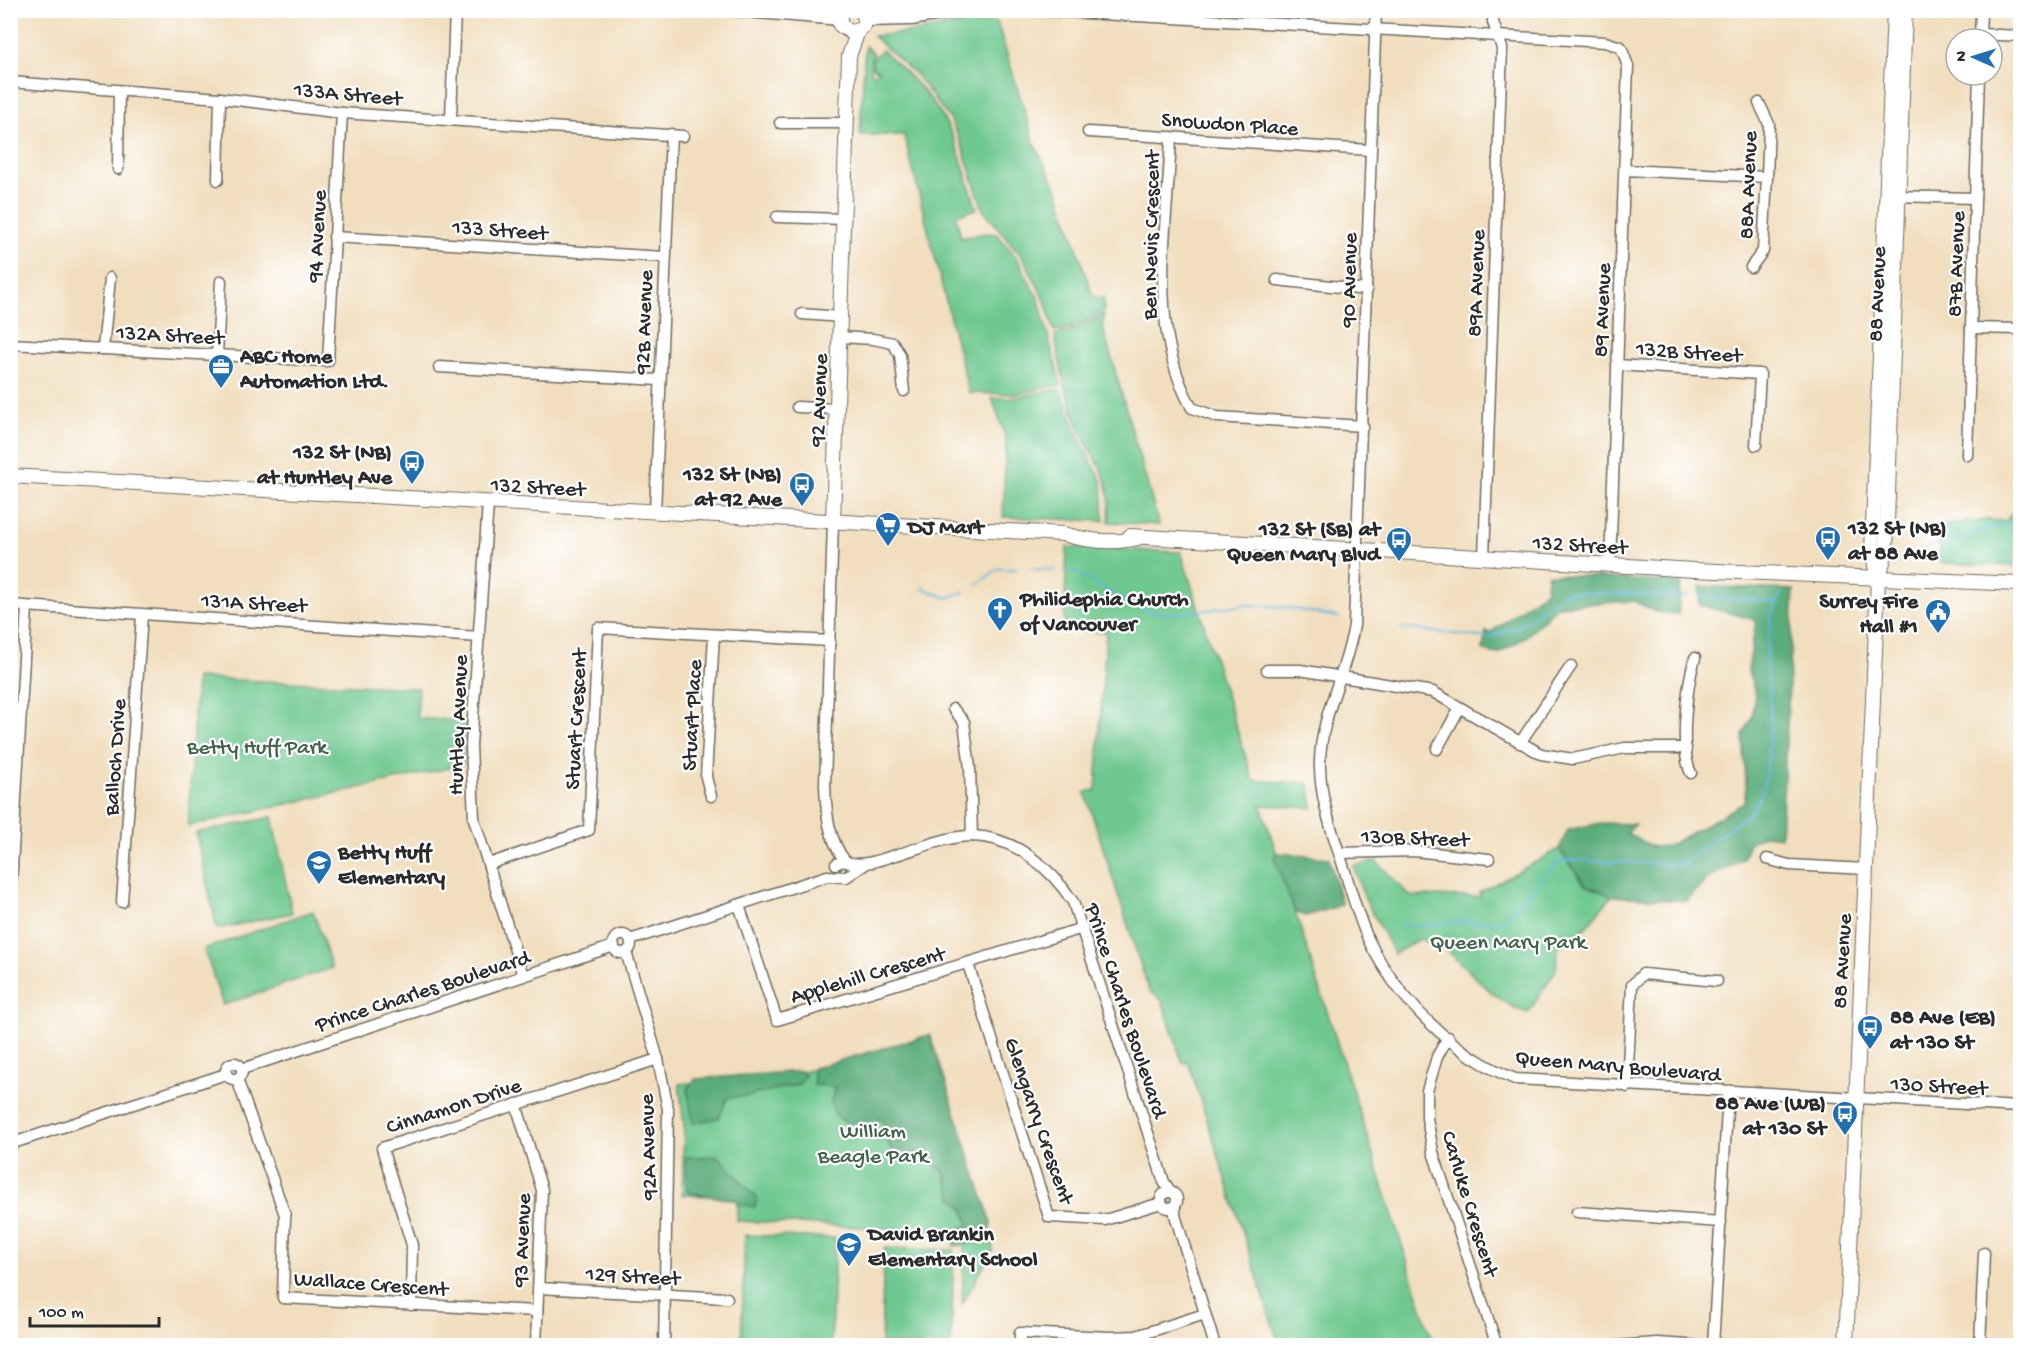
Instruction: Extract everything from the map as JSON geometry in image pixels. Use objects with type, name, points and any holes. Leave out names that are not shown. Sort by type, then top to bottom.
[{"type":"main road","name":"88 Avenue","points":[[1846,1346],[1878,579],[1886,551],[1894,10]]},
{"type":"main road","name":"88 Avenue","points":[[1892,196],[1905,10]]},
{"type":"main road","name":"92 Avenue","points":[[833,521],[852,20]]},
{"type":"main road","name":"132 Street","points":[[10,476],[1063,534],[1080,530],[1120,533],[1138,538],[1610,566],[2020,584]]},
{"type":"street","points":[[10,37],[12,10]]},
{"type":"street","points":[[450,118],[454,10]]},
{"type":"street","points":[[723,10],[852,20],[912,20],[970,10]]},
{"type":"street","points":[[1029,10],[1498,36]]},
{"type":"street","name":"90 Avenue","points":[[1358,551],[1376,10]]},
{"type":"street","name":"89A Avenue","points":[[1484,558],[1502,48],[1493,22],[1493,10]]},
{"type":"street","points":[[1980,27],[1981,10]]},
{"type":"street","name":"89 Avenue","points":[[1498,36],[1605,42],[1620,47],[1628,66],[1610,566]]},
{"type":"street","points":[[2004,36],[2020,36]]},
{"type":"street","name":"133A Street","points":[[10,82],[220,98],[342,113],[450,118],[683,136]]},
{"type":"street","name":"87B Avenue","points":[[1967,455],[1979,87]]},
{"type":"street","points":[[118,169],[119,92]]},
{"type":"street","points":[[218,180],[220,98]]},
{"type":"street","name":"88A Avenue","points":[[1750,267],[1763,251],[1769,124],[1759,103]]},
{"type":"street","name":"94 Avenue","points":[[328,361],[342,113]]},
{"type":"street","points":[[780,123],[847,123]]},
{"type":"street","name":"Snowdon Place","points":[[1088,132],[1370,150]]},
{"type":"street","name":"92B Avenue","points":[[655,512],[671,134]]},
{"type":"street","name":"Ben Nevis Crescent","points":[[1171,137],[1163,315],[1176,369],[1192,408],[1217,417],[1363,426]]},
{"type":"street","points":[[1625,170],[1767,177]]},
{"type":"street","points":[[1892,196],[1975,198]]},
{"type":"street","points":[[777,217],[844,219]]},
{"type":"street","name":"133 Street","points":[[334,237],[664,257]]},
{"type":"street","points":[[103,349],[110,278]]},
{"type":"street","points":[[1277,280],[1366,290]]},
{"type":"street","points":[[217,355],[221,281]]},
{"type":"street","points":[[802,314],[841,316]]},
{"type":"street","points":[[1971,328],[2020,329]]},
{"type":"street","points":[[840,337],[893,343],[900,355],[904,391]]},
{"type":"street","name":"132A Street","points":[[10,344],[328,361]]},
{"type":"street","name":"132B Street","points":[[1617,365],[1760,374],[1756,444]]},
{"type":"street","points":[[439,367],[659,380]]},
{"type":"street","points":[[797,407],[837,409]]},
{"type":"street","name":"Huntley Avenue","points":[[488,504],[471,778],[474,819],[523,976]]},
{"type":"street","name":"92 Avenue","points":[[833,521],[825,785],[828,822],[840,869]]},
{"type":"street","name":"Queen Mary Boulevard","points":[[1358,551],[1354,625],[1342,677],[1327,717],[1320,762],[1323,795],[1339,853],[1368,939],[1383,966],[1417,1009],[1485,1066],[1515,1079],[1856,1099]]},
{"type":"street","name":"131A Street","points":[[10,605],[142,615],[299,622],[479,637]]},
{"type":"street","points":[[10,902],[15,753],[27,607]]},
{"type":"street","name":"Balloch Drive","points":[[122,902],[142,615]]},
{"type":"street","name":"Stuart Crescent","points":[[489,864],[589,830],[598,628],[830,641]]},
{"type":"street","name":"Stuart Place","points":[[711,795],[706,777],[714,635]]},
{"type":"street","points":[[1692,772],[1686,761],[1686,748],[1690,675],[1695,658]]},
{"type":"street","points":[[1520,743],[1571,666]]},
{"type":"street","points":[[1267,670],[1300,670],[1433,692],[1541,754],[1573,759],[1625,748],[1686,748]]},
{"type":"street","points":[[953,709],[964,722],[970,768],[972,836]]},
{"type":"street","points":[[1437,749],[1459,709]]},
{"type":"street","name":"Prince Charles Boulevard","points":[[630,940],[840,869],[972,836],[1004,843],[1038,862],[1065,889],[1073,902],[1083,928],[1215,1346]]},
{"type":"street","name":"130B Street","points":[[1339,853],[1414,851],[1489,859]]},
{"type":"street","points":[[1767,859],[1789,865],[1866,869]]},
{"type":"street","name":"Applehill Crescent","points":[[739,905],[777,1020],[1083,928]]},
{"type":"street","points":[[619,936],[630,940],[631,947],[626,952],[619,952],[614,946],[619,936]]},
{"type":"street","name":"Prince Charles Boulevard","points":[[239,1074],[614,946]]},
{"type":"street","name":"92A Avenue","points":[[626,952],[665,1086],[669,1128],[664,1346]]},
{"type":"street","name":"Glengarry Crescent","points":[[968,964],[1049,1217],[1105,1220],[1168,1200]]},
{"type":"street","points":[[1627,1087],[1632,985],[1643,974],[1717,981]]},
{"type":"street","points":[[1620,979],[1632,985]]},
{"type":"street","name":"Carluke Crescent","points":[[1448,1037],[1437,1057],[1427,1091],[1426,1118],[1433,1152],[1497,1346]]},
{"type":"street","name":"Cinnamon Drive","points":[[411,1305],[412,1245],[382,1148],[658,1059]]},
{"type":"street","points":[[10,1144],[226,1074],[231,1079],[239,1074]]},
{"type":"street","name":"Wallace Crescent","points":[[239,1074],[285,1215],[283,1298],[537,1311]]},
{"type":"street","points":[[1713,1346],[1728,1093]]},
{"type":"street","name":"130 Street","points":[[1856,1099],[2020,1107]]},
{"type":"street","name":"93 Avenue","points":[[516,1104],[542,1190],[536,1346]]},
{"type":"street","points":[[1576,1212],[1721,1222]]},
{"type":"street","points":[[1980,1346],[1984,1252]]},
{"type":"street","name":"129 Street","points":[[538,1288],[727,1298]]},
{"type":"street","points":[[1020,1346],[1020,1333],[1136,1336],[1205,1314]]},
{"type":"street","points":[[1616,1346],[1657,1343],[1702,1346]]},
{"type":"green space","points":[[977,21],[997,22],[1035,145],[1059,193],[1093,297],[1104,298],[1104,311],[1073,328],[1054,331],[1045,301],[1024,259],[983,210],[961,143],[950,119],[917,76],[873,36]]},
{"type":"green space","points":[[865,46],[874,54],[871,59],[871,71],[874,75],[879,71],[873,68],[872,60],[882,50],[922,89],[946,122],[959,153],[977,209],[956,215],[961,238],[985,233],[997,234],[1017,258],[1039,300],[1061,385],[1015,394],[969,393],[904,135],[860,135]]},
{"type":"green space","points":[[1104,314],[1103,328],[1159,525],[1109,522],[1106,482],[1080,431],[1064,384],[1055,335],[1077,329]]},
{"type":"green space","points":[[1060,389],[1077,434],[1102,482],[1104,521],[1003,517],[1006,439],[992,398],[1010,398]]},
{"type":"green space","points":[[2020,501],[2014,566],[1939,563],[1939,526],[1986,520],[2006,521]]},
{"type":"green space","points":[[1067,547],[1181,552],[1253,780],[1309,784],[1313,808],[1261,805],[1434,1345],[1279,1345],[1189,1064],[1182,1062],[1162,1000],[1149,991],[1085,792],[1096,790],[1106,632],[1064,629]]},
{"type":"green space","points":[[1547,574],[1681,583],[1678,614],[1656,612],[1634,601],[1558,606],[1526,637],[1498,654],[1483,651],[1486,631],[1490,633],[1546,590]]},
{"type":"green space","points":[[1700,586],[1794,590],[1781,837],[1763,835],[1749,843],[1743,859],[1707,879],[1687,901],[1612,896],[1586,885],[1559,849],[1568,830],[1600,823],[1635,824],[1627,833],[1653,847],[1668,846],[1744,803],[1746,786],[1743,736],[1752,717],[1755,693],[1748,671],[1756,620],[1699,605]]},
{"type":"green space","name":"Betty Huff Park","points":[[196,678],[419,688],[417,718],[465,721],[463,765],[188,826]]},
{"type":"green space","points":[[272,817],[292,913],[217,929],[196,833]]},
{"type":"green space","name":"Queen Mary Park","points":[[1559,849],[1585,885],[1612,896],[1581,933],[1558,947],[1556,970],[1528,1013],[1494,994],[1446,950],[1437,945],[1420,939],[1394,954],[1365,899],[1353,866],[1376,861],[1410,896],[1480,897],[1479,893]]},
{"type":"green space","points":[[1278,853],[1329,858],[1342,905],[1306,916],[1295,912],[1274,858]]},
{"type":"green space","points":[[313,911],[332,968],[223,1005],[204,949]]},
{"type":"green space","name":"William Beagle Park","points":[[930,1035],[988,1216],[993,1250],[962,1304],[965,1232],[737,1221],[737,1197],[682,1195],[684,1124],[679,1084],[803,1072]]},
{"type":"green space","points":[[930,1035],[991,1222],[990,1240],[954,1246],[953,1230],[969,1225],[963,1208],[952,1198],[945,1173],[921,1155],[890,1148],[883,1120],[846,1122],[835,1116],[831,1101],[835,1087],[814,1085],[813,1068]]},
{"type":"green space","points":[[801,1071],[805,1076],[799,1084],[749,1096],[727,1098],[719,1118],[693,1123],[687,1089],[695,1079]]},
{"type":"green space","points":[[718,1156],[757,1198],[755,1207],[739,1204],[738,1201],[687,1192],[686,1157]]},
{"type":"green space","points":[[745,1235],[835,1238],[831,1345],[741,1345]]},
{"type":"green space","points":[[884,1248],[954,1250],[951,1345],[881,1345]]},
{"type":"waterway","points":[[1925,548],[2020,520]]},
{"type":"waterway","points":[[976,585],[998,569],[1017,569]]},
{"type":"waterway","points":[[1032,569],[1056,570]]},
{"type":"waterway","points":[[1069,571],[1076,572],[1112,594],[1150,611],[1174,614],[1258,605],[1339,617]]},
{"type":"waterway","points":[[922,588],[947,598],[964,592]]},
{"type":"waterway","points":[[1401,628],[1489,638],[1523,624],[1565,592],[1687,596]]},
{"type":"waterway","points":[[1401,924],[1419,926],[1464,921],[1497,923],[1508,915],[1557,863],[1565,860],[1682,864],[1752,811],[1761,795],[1766,776],[1771,717],[1766,661],[1771,617],[1781,593]]},
{"type":"waterway","points":[[1699,596],[1778,602]]},
{"type":"place","name":"ABC Home Automation Ltd.","points":[[221,390]]},
{"type":"place","name":"132 St (NB) at Huntley Ave","points":[[412,486]]},
{"type":"place","name":"132 St (NB) at 92 Ave","points":[[802,508]]},
{"type":"place","name":"DJ Mart","points":[[888,548]]},
{"type":"place","name":"132 St (NB) at 88 Ave","points":[[1828,562]]},
{"type":"place","name":"132 St (SB) at Queen Mary Blvd","points":[[1399,563]]},
{"type":"place","name":"Philidephia Church of Vancouver","points":[[1000,633]]},
{"type":"place","name":"Surrey Fire Hall #1","points":[[1938,635]]},
{"type":"place","name":"Betty Huff Elementary","points":[[319,886]]},
{"type":"place","name":"88 Ave (EB) at 130 St","points":[[1870,1051]]},
{"type":"place","name":"88 Ave (WB) at 130 St","points":[[1845,1137]]},
{"type":"place","name":"David Brankin Elementary School","points":[[849,1268]]}]
